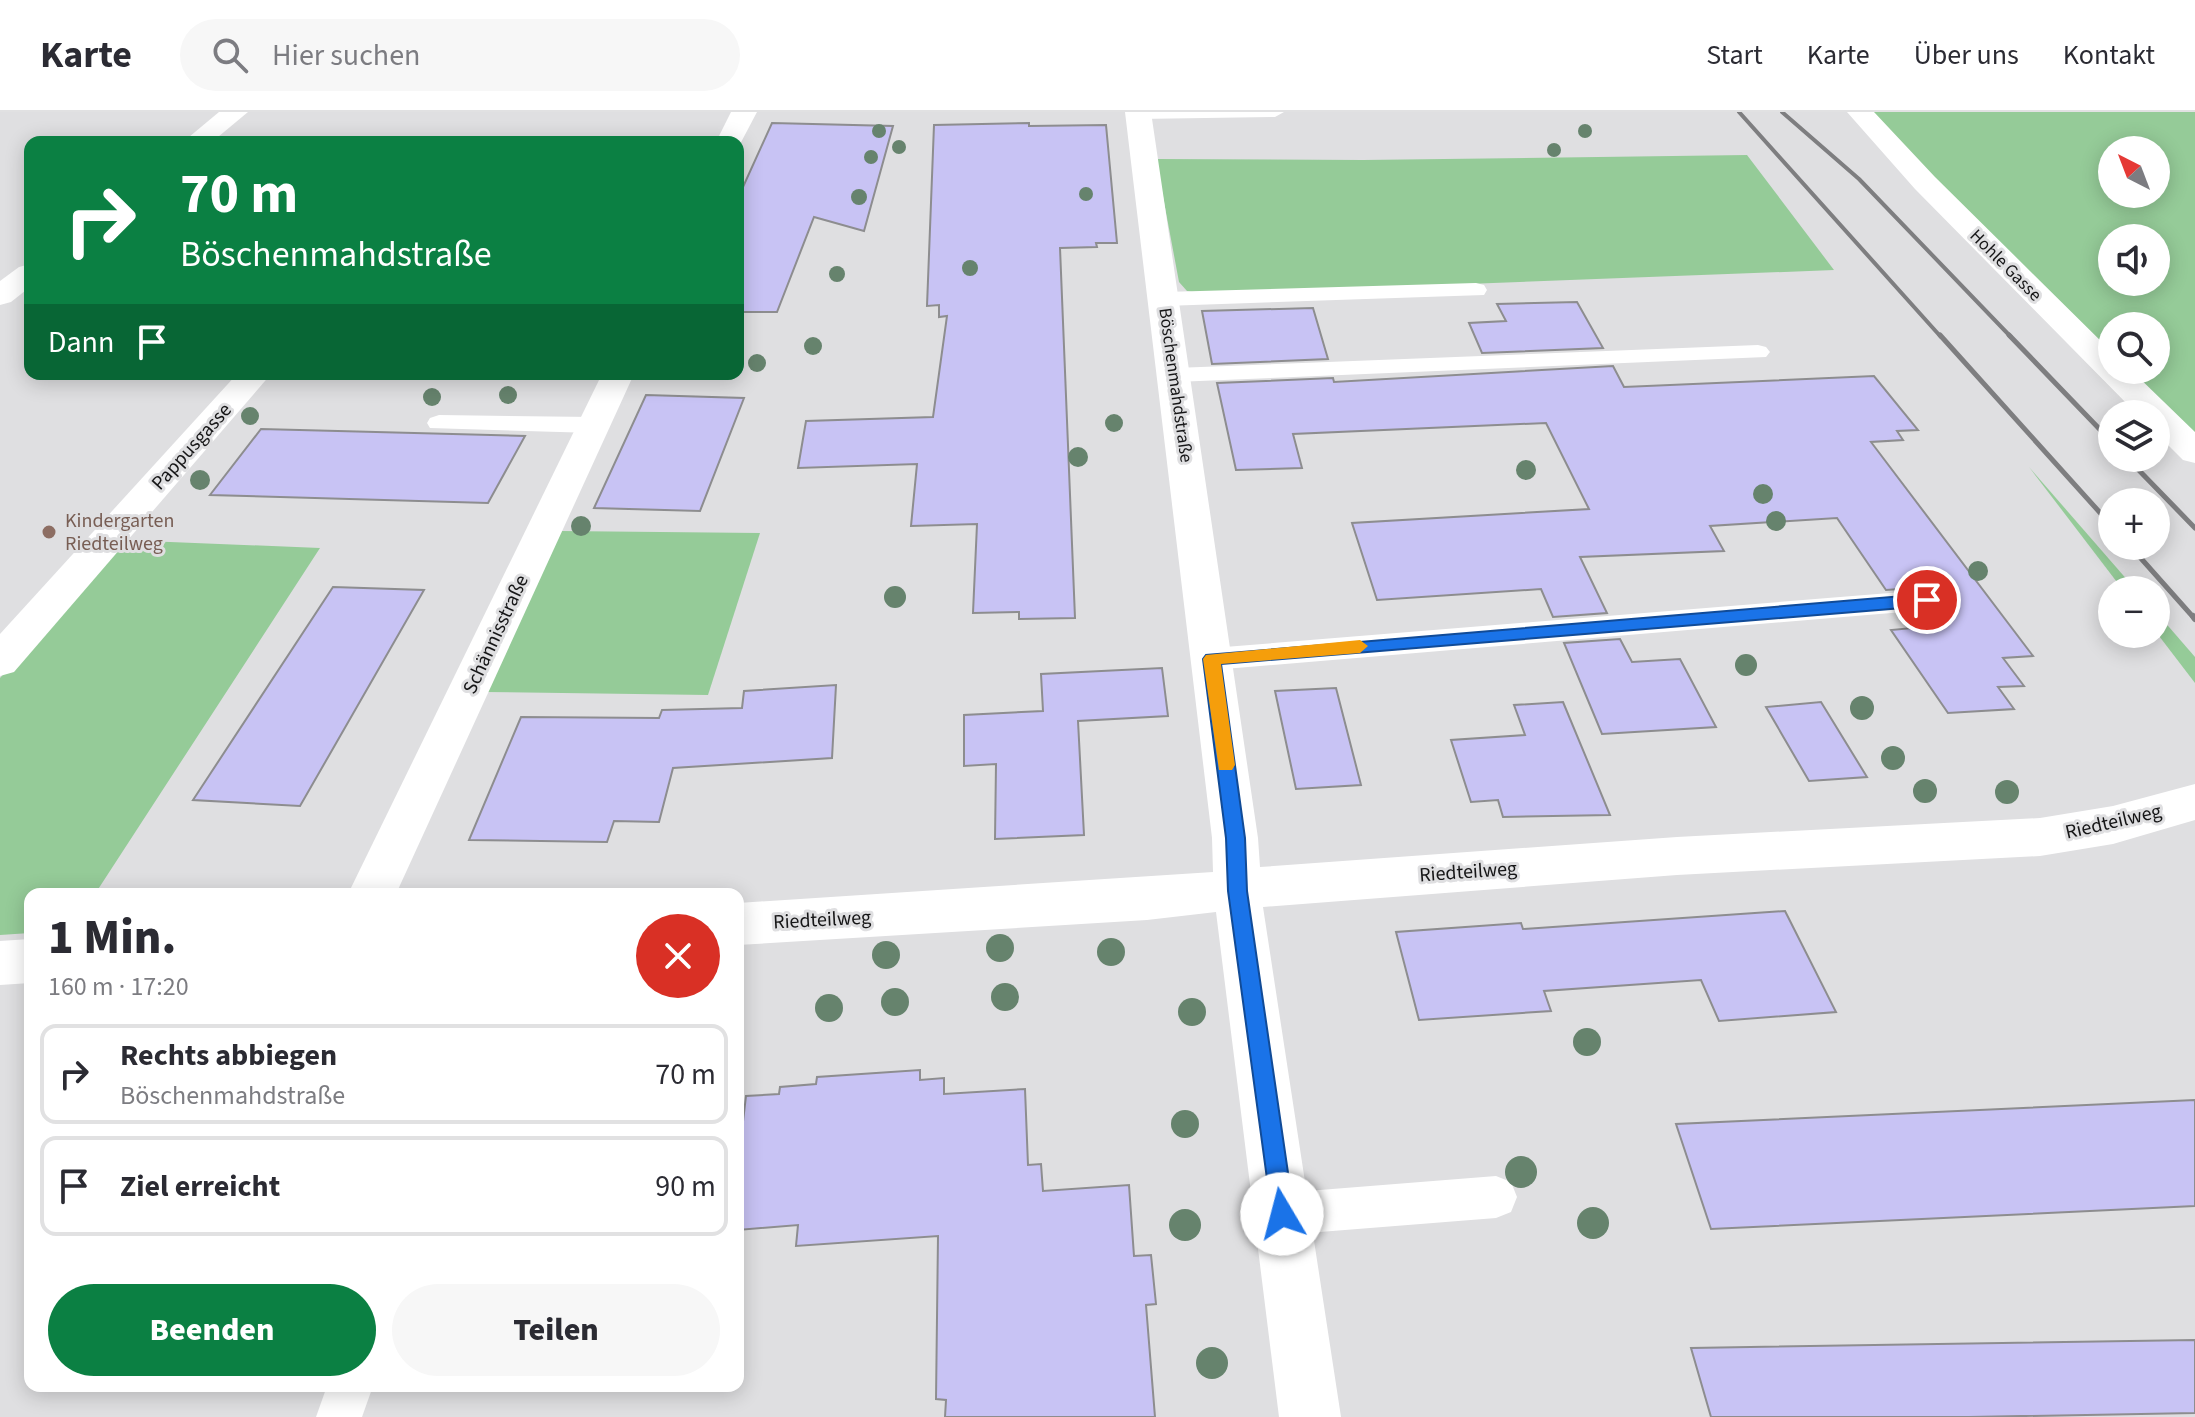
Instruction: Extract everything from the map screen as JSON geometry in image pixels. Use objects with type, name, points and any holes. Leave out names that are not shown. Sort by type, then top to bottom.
[{"type":"street","points":[[204,136],[235,112]]},
{"type":"street","points":[[732,136],[744,112]]},
{"type":"street","name":"Hohle Gasse","points":[[1860,112],[1925,183],[2142,400]]},
{"type":"street","name":"Böschenmahdstraße","points":[[1138,113],[1235,838],[1237,891],[1310,1417]]},
{"type":"street","points":[[0,296],[24,278]]},
{"type":"street","name":"Pappusgasse","points":[[0,661],[250,380]]},
{"type":"street","name":"Schännisstraße","points":[[375,888],[615,380]]},
{"type":"street","name":"Hohle Gasse","points":[[2170,428],[2195,452]]},
{"type":"street","name":"Riedteilweg","points":[[744,924],[1237,891],[1305,883],[1677,856],[2040,837],[2113,825],[2195,802]]},
{"type":"street","points":[[0,963],[24,961]]},
{"type":"lane","points":[[1138,113],[1275,112]]},
{"type":"lane","points":[[1164,299],[1476,290]]},
{"type":"lane","points":[[1175,375],[1758,352]]},
{"type":"lane","points":[[439,423],[594,425]]},
{"type":"lane","points":[[1212,659],[1927,600]]},
{"type":"lane","points":[[1282,1214],[1496,1197]]},
{"type":"lane","points":[[339,1417],[348,1392]]},
{"type":"green space","points":[[1860,112],[2195,112],[2195,452],[2170,428],[2170,400],[2142,400],[2125,384],[2170,384],[2170,312],[2098,312],[2098,357]]},
{"type":"green space","points":[[1747,155],[1834,270],[1203,294],[1187,291],[1179,282],[1156,159],[1363,160]]},
{"type":"green space","points":[[2029,467],[2098,546],[2098,557]]},
{"type":"green space","points":[[560,531],[760,533],[708,695],[485,692]]},
{"type":"green space","points":[[121,540],[320,548],[99,888],[24,888],[24,933],[0,935],[0,678]]},
{"type":"green space","points":[[2100,560],[2110,560],[2124,576],[2112,576]]},
{"type":"green space","points":[[2170,628],[2195,657],[2195,683],[2168,648]]},
{"type":"building","points":[[772,123],[893,126],[864,231],[814,217],[777,312],[744,312],[744,185]]},
{"type":"building","points":[[1029,123],[1029,126],[1106,125],[1117,243],[1060,248],[1075,618],[1019,619],[1019,612],[973,613],[977,524],[911,526],[917,464],[798,468],[806,421],[933,417],[947,316],[939,317],[939,305],[927,306],[934,125]]},
{"type":"building","points":[[1577,302],[1603,348],[1482,353],[1469,323],[1506,321],[1497,304]]},
{"type":"building","points":[[1313,308],[1328,359],[1212,364],[1202,311]]},
{"type":"building","points":[[1613,366],[1624,387],[1874,376],[1918,430],[1897,431],[1903,440],[1871,442],[2033,656],[2003,658],[2024,686],[1998,687],[2014,709],[1948,713],[1891,630],[1913,628],[1903,615],[1938,610],[1944,599],[1938,590],[1928,587],[1886,590],[1837,518],[1710,526],[1724,551],[1580,557],[1607,613],[1553,617],[1541,589],[1377,600],[1352,523],[1589,509],[1546,423],[1293,434],[1302,468],[1236,470],[1217,383],[1333,378],[1334,382]]},
{"type":"building","points":[[646,395],[744,398],[700,511],[594,508]]},
{"type":"building","points":[[261,429],[525,436],[488,503],[210,495]]},
{"type":"building","points":[[333,587],[424,590],[300,806],[193,800]]},
{"type":"building","points":[[1620,639],[1632,662],[1680,659],[1716,727],[1602,734],[1564,643]]},
{"type":"building","points":[[1162,668],[1168,716],[1078,721],[1084,835],[995,839],[996,764],[964,766],[964,715],[1043,711],[1041,674]]},
{"type":"building","points":[[836,685],[832,758],[673,768],[659,822],[614,821],[607,842],[469,840],[521,717],[659,718],[662,710],[742,708],[744,691]]},
{"type":"building","points":[[1336,688],[1361,785],[1296,789],[1275,691]]},
{"type":"building","points":[[1563,702],[1610,815],[1503,817],[1498,800],[1471,802],[1451,740],[1525,735],[1514,705]]},
{"type":"building","points":[[1821,702],[1867,777],[1809,781],[1766,707]]},
{"type":"building","points":[[1785,911],[1836,1012],[1719,1021],[1701,980],[1544,991],[1551,1011],[1419,1020],[1396,932],[1521,923],[1523,929]]},
{"type":"building","points":[[920,1070],[920,1080],[944,1078],[944,1094],[1025,1089],[1028,1165],[1041,1164],[1043,1191],[1129,1185],[1134,1256],[1151,1255],[1156,1304],[1146,1305],[1155,1417],[945,1417],[946,1400],[936,1399],[938,1236],[796,1246],[798,1225],[744,1230],[746,1096],[779,1094],[780,1087],[816,1084],[817,1077]]},
{"type":"building","points":[[2195,1100],[2195,1206],[1711,1229],[1676,1124]]},
{"type":"building","points":[[2195,1340],[2195,1413],[1969,1417],[1711,1417],[1691,1348]]},
{"type":"railway","points":[[1739,112],[1941,337]]},
{"type":"railway","points":[[1782,112],[1859,179],[2011,337]]},
{"type":"railway","points":[[1940,335],[2098,510]]},
{"type":"railway","points":[[2009,335],[2098,427]]},
{"type":"railway","points":[[2141,472],[2195,528]]},
{"type":"railway","points":[[2142,560],[2194,618]]},
{"type":"slow traffic","points":[[1226,765],[1212,659],[1360,646]]},
{"type":"place","name":"Kindergarten Riedteilweg","points":[[49,532]]},
{"type":"route","points":[[1282,1214],[1237,891],[1235,838],[1212,659],[1927,600]]}]
